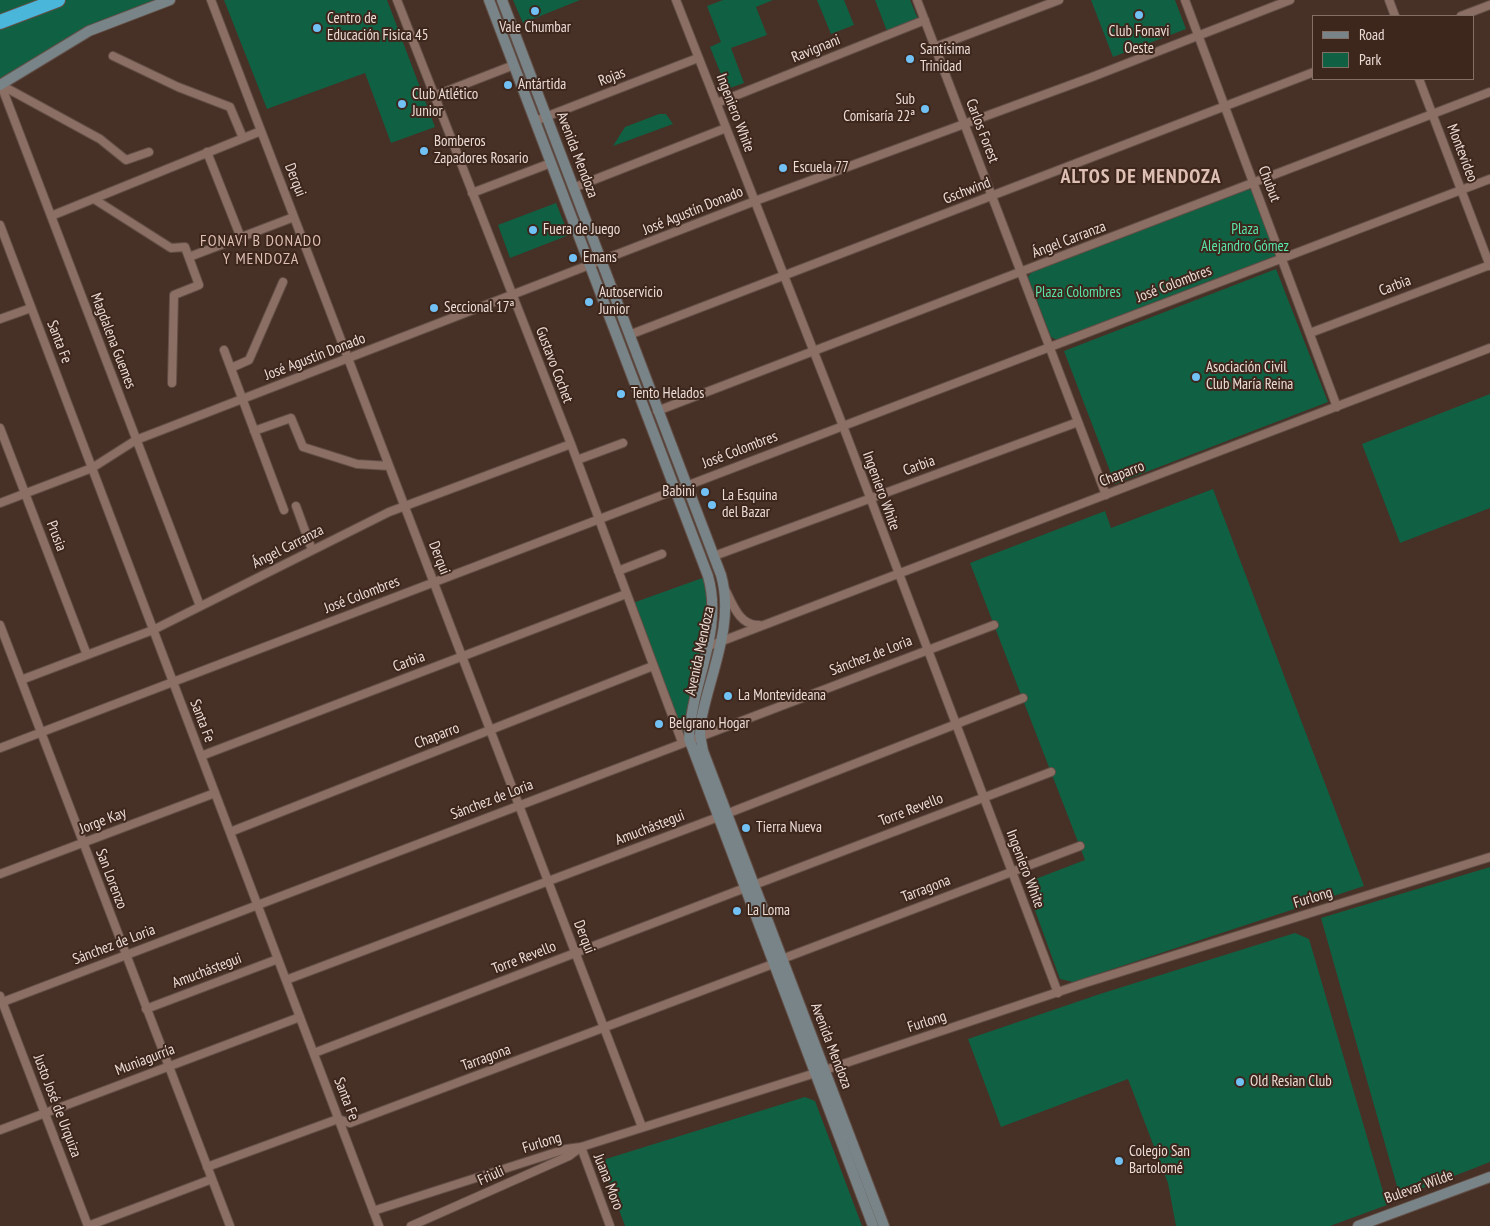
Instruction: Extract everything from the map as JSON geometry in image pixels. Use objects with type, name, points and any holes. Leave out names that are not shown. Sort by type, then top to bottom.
[{"type":"highway","points":[[0,22],[58,0]]},
{"type":"main road","points":[[0,85],[89,31],[170,0]]},
{"type":"main road","name":"Avenida Mendoza","points":[[489,0],[676,490],[711,587],[713,606],[709,646],[694,699],[686,741],[722,816]]},
{"type":"main road","name":"Avenida Mendoza","points":[[502,0],[724,585],[725,624],[706,696],[700,735],[703,751],[722,816],[749,887],[820,1072],[884,1226]]},
{"type":"main road","points":[[507,46],[518,42]]},
{"type":"main road","name":"Avenida Mendoza","points":[[820,1072],[873,1226]]},
{"type":"main road","name":"Bulevar Wilde","points":[[1358,1226],[1490,1177]]},
{"type":"street","name":"Derqui","points":[[211,0],[642,1126]]},
{"type":"street","name":"Gustavo Cochet","points":[[398,0],[599,519],[653,666],[686,741]]},
{"type":"street","name":"Ingeniero White","points":[[676,0],[842,426],[1058,992]]},
{"type":"street","name":"Carlos Forest","points":[[917,0],[1106,495]]},
{"type":"street","points":[[935,48],[1059,0]]},
{"type":"street","name":"Chubut","points":[[1185,0],[1338,407]]},
{"type":"street","name":"José Agustín Donado","points":[[0,503],[92,468],[136,440],[591,266],[755,201],[1290,0]]},
{"type":"street","points":[[1389,0],[1395,15]]},
{"type":"street","points":[[1464,15],[1490,5]]},
{"type":"street","name":"Ravignani","points":[[717,103],[925,20]]},
{"type":"street","points":[[113,56],[178,87],[230,107],[243,138]]},
{"type":"street","name":"Rojas","points":[[535,121],[698,58]]},
{"type":"street","points":[[434,96],[514,65]]},
{"type":"street","name":"Gschwind","points":[[629,335],[1312,73]]},
{"type":"street","name":"Montevideo","points":[[1419,80],[1490,265]]},
{"type":"street","points":[[0,85],[100,139],[126,160],[149,152]]},
{"type":"street","name":"Magdalena Guemes","points":[[0,85],[200,606]]},
{"type":"street","name":"Ángel Carranza","points":[[658,411],[1490,92]]},
{"type":"street","points":[[573,188],[726,128]]},
{"type":"street","points":[[51,216],[261,131]]},
{"type":"street","points":[[207,152],[241,238]]},
{"type":"street","points":[[472,193],[551,163]]},
{"type":"street","name":"José Colombres","points":[[0,748],[1490,179]]},
{"type":"street","points":[[94,198],[171,248],[185,247],[199,285],[174,295],[172,383]]},
{"type":"street","points":[[189,257],[294,217]]},
{"type":"street","name":"Santa Fe","points":[[0,225],[379,1226]]},
{"type":"street","name":"Carbia","points":[[1310,333],[1490,265]]},
{"type":"street","points":[[231,368],[249,360],[283,282]]},
{"type":"street","points":[[0,319],[31,308]]},
{"type":"street","name":"Chaparro","points":[[709,646],[1490,348]]},
{"type":"street","points":[[224,350],[284,510]]},
{"type":"street","points":[[254,431],[291,418],[303,447],[357,464],[389,466]]},
{"type":"street","name":"Carbia","points":[[714,556],[1078,422]]},
{"type":"street","name":"Prusia","points":[[0,428],[87,655]]},
{"type":"street","points":[[576,460],[623,443]]},
{"type":"street","name":"Ángel Carranza","points":[[21,680],[153,630],[312,550],[405,506],[570,444]]},
{"type":"street","points":[[296,506],[312,550]]},
{"type":"street","points":[[618,571],[662,554]]},
{"type":"street","points":[[724,585],[741,618],[751,625],[763,625]]},
{"type":"street","name":"Carbia","points":[[201,756],[626,594]]},
{"type":"street","name":"Sánchez de Loria","points":[[1,1001],[994,625]]},
{"type":"street","name":"San Lorenzo","points":[[0,626],[230,1226]]},
{"type":"street","name":"Chaparro","points":[[230,832],[653,666]]},
{"type":"street","name":"Amuchástegui","points":[[286,980],[722,816],[1023,698]]},
{"type":"street","name":"Torre Revello","points":[[314,1053],[1051,772]]},
{"type":"street","name":"Jorge Kay","points":[[0,874],[215,793]]},
{"type":"street","name":"Tarragona","points":[[207,1167],[338,1119],[350,1123],[605,1029],[1080,846]]},
{"type":"street","name":"Furlong","points":[[374,1211],[566,1149],[581,1148],[642,1126],[820,1072],[1058,992],[1490,857]]},
{"type":"street","name":"Amuchástegui","points":[[146,1009],[278,959]]},
{"type":"street","name":"Justo José de Urquiza","points":[[1,1001],[88,1226]]},
{"type":"street","name":"Muniagurría","points":[[0,1130],[300,1017]]},
{"type":"street","name":"Friuli","points":[[411,1226],[569,1156],[581,1148]]},
{"type":"street","name":"Juana Moro","points":[[581,1148],[610,1226]]},
{"type":"street","points":[[88,1226],[212,1179]]},
{"type":"green space","points":[[0,0],[170,0],[89,31],[0,85]]},
{"type":"green space","name":"Centro de Educación Fisica 45","points":[[224,0],[387,0],[435,127],[391,143],[365,73],[267,109]]},
{"type":"green space","name":"Vale Chumbar","points":[[513,0],[580,0],[523,23]]},
{"type":"green space","points":[[723,0],[773,0],[756,7],[767,35],[731,48],[744,83],[727,89],[710,47],[721,42],[707,6]]},
{"type":"green space","points":[[817,0],[844,0],[854,25],[831,34]]},
{"type":"green space","points":[[875,0],[910,0],[918,19],[887,31]]},
{"type":"green space","name":"Club Fonavi Oeste","points":[[1091,0],[1175,0],[1186,29],[1113,57]]},
{"type":"green space","points":[[659,114],[666,114],[673,124],[613,146],[625,127]]},
{"type":"green space","name":"Plaza Colombres","points":[[1248,189],[1253,191],[1277,252],[1275,256],[1057,340],[1051,337],[1028,277],[1033,270]]},
{"type":"green space","name":"Fuera de Juego","points":[[556,203],[569,235],[510,258],[498,225]]},
{"type":"green space","name":"Asociación Civil Club María Reina","points":[[1276,269],[1328,402],[1115,484],[1064,351]]},
{"type":"green space","points":[[1490,394],[1490,508],[1400,543],[1362,444]]},
{"type":"green space","points":[[1213,489],[1364,886],[1073,982],[1060,979],[1025,883],[1085,860],[970,563],[1105,511],[1111,528]]},
{"type":"green space","points":[[708,576],[713,606],[689,739],[682,742],[630,604]]},
{"type":"green space","points":[[1490,867],[1490,1162],[1400,1197],[1321,918]]},
{"type":"green space","name":"Old Resian Club","points":[[1295,933],[1309,939],[1387,1205],[1330,1226],[1176,1226],[1168,1183],[1128,1079],[1001,1127],[968,1039],[1100,994]]},
{"type":"green space","points":[[805,1097],[815,1101],[862,1226],[625,1226],[603,1166],[606,1159]]},
{"type":"place","name":"Vale Chumbar","points":[[535,11]]},
{"type":"place","name":"Club Fonavi Oeste","points":[[1139,15]]},
{"type":"place","name":"Centro de Educación Fisica 45","points":[[317,28]]},
{"type":"place","name":"Santísima Trinidad","points":[[910,59]]},
{"type":"place","name":"Antártida","points":[[508,85]]},
{"type":"place","name":"Club Atlético Junior","points":[[402,104]]},
{"type":"place","name":"Sub Comisaría 22ª","points":[[925,109]]},
{"type":"place","name":"Bomberos Zapadores Rosario","points":[[424,151]]},
{"type":"place","name":"Escuela 77","points":[[783,168]]},
{"type":"place","name":"Fuera de Juego","points":[[533,230]]},
{"type":"place","name":"Emans","points":[[573,258]]},
{"type":"place","name":"Autoservicio Junior","points":[[589,302]]},
{"type":"place","name":"Seccional 17ª","points":[[434,308]]},
{"type":"place","name":"Asociación Civil Club María Reina","points":[[1196,377]]},
{"type":"place","name":"Tento Helados","points":[[621,394]]},
{"type":"place","name":"Babini","points":[[705,492]]},
{"type":"place","name":"La Esquina del Bazar","points":[[712,505]]},
{"type":"place","name":"La Montevideana","points":[[728,696]]},
{"type":"place","name":"Belgrano Hogar","points":[[659,724]]},
{"type":"place","name":"Tierra Nueva","points":[[746,828]]},
{"type":"place","name":"La Loma","points":[[737,911]]},
{"type":"place","name":"Old Resian Club","points":[[1240,1082]]},
{"type":"place","name":"Colegio San Bartolomé","points":[[1119,1161]]},
{"type":"district","name":"ALTOS DE MENDOZA","points":[[1141,177]]},
{"type":"district","name":"FONAVI B DONADO Y MENDOZA","points":[[261,250]]},
{"type":"park label","name":"Plaza Alejandro Gómez","points":[[1245,238]]}]
